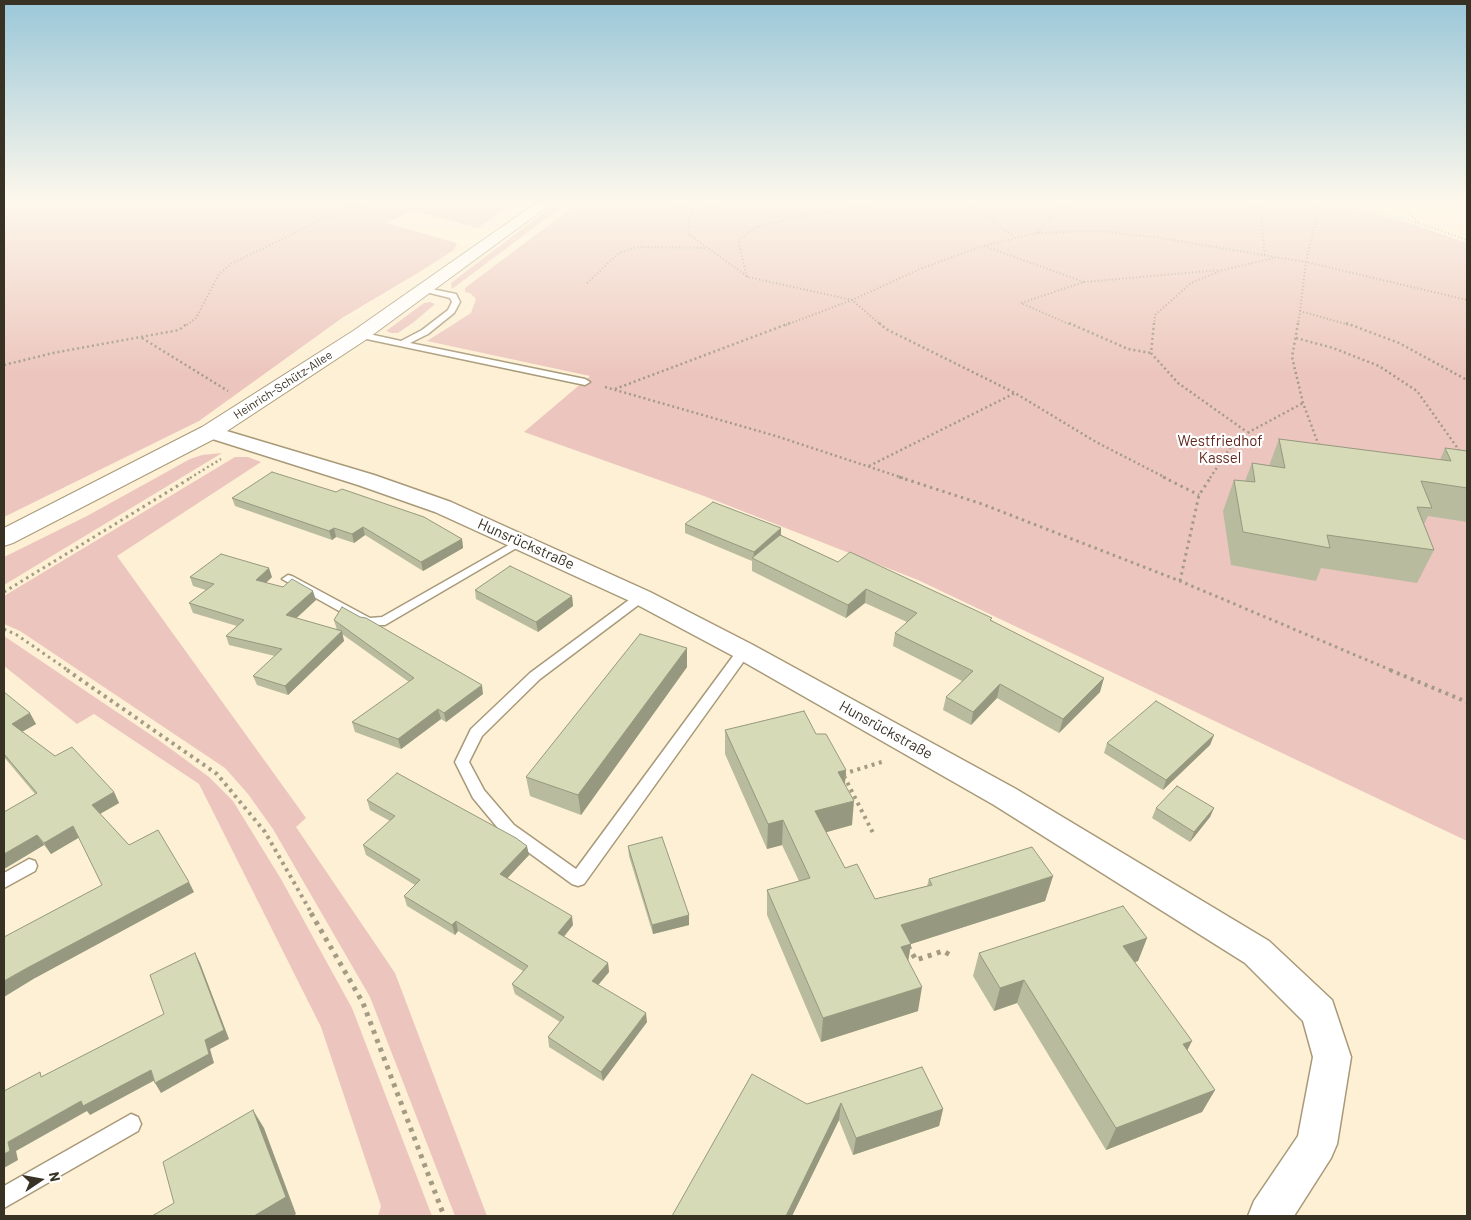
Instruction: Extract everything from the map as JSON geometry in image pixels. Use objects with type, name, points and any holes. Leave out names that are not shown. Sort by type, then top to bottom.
[{"type":"main road","name":"Heinrich-Schütz-Allee","points":[[4,538],[210,432],[360,334],[465,260]]},
{"type":"street","name":"Hunsrückstraße","points":[[210,432],[392,489],[443,507],[641,597],[744,651],[1005,797],[1257,952],[1319,1012],[1332,1057],[1317,1144],[1269,1216]]},
{"type":"lane","points":[[403,343],[425,332],[452,311],[456,302],[453,296],[425,289]]},
{"type":"lane","points":[[360,334],[585,382]]},
{"type":"lane","points":[[288,579],[368,622],[385,621],[521,541]]},
{"type":"lane","points":[[641,597],[535,676],[476,733],[462,762],[478,794],[508,829],[578,879],[744,651]]},
{"type":"lane","points":[[4,881],[29,866]]},
{"type":"lane","points":[[4,1198],[131,1124]]},
{"type":"path","points":[[4,365],[53,353],[179,330],[196,318],[219,274],[230,264],[238,260]]},
{"type":"path","points":[[587,283],[612,260]]},
{"type":"path","points":[[723,260],[748,277],[852,300],[886,329],[1015,393],[1096,442],[1199,495]]},
{"type":"path","points":[[743,260],[748,277]]},
{"type":"path","points":[[614,389],[852,300],[922,268],[944,260]]},
{"type":"path","points":[[1022,260],[1084,282]]},
{"type":"path","points":[[1151,353],[1155,314],[1191,283],[1223,270],[1265,260]]},
{"type":"path","points":[[1294,260],[1467,300]]},
{"type":"path","points":[[1306,262],[1292,357],[1303,403],[1320,449]]},
{"type":"path","points":[[1223,270],[1084,282],[1021,303],[1128,349],[1151,353],[1178,383],[1247,432]]},
{"type":"path","points":[[1300,311],[1342,322],[1399,343],[1467,380]]},
{"type":"path","points":[[142,337],[230,392]]},
{"type":"path","points":[[1296,338],[1333,348],[1378,366],[1418,391],[1462,456]]},
{"type":"path","points":[[585,382],[776,436],[982,504],[1180,581],[1467,702]]},
{"type":"path","points":[[869,466],[1015,393]]},
{"type":"path","points":[[1180,581],[1199,495],[1236,439],[1303,403]]},
{"type":"path","points":[[4,629],[17,635],[217,774],[265,832],[363,1003],[444,1216]]},
{"type":"path","points":[[834,776],[882,763],[905,742]]},
{"type":"path","points":[[843,774],[873,833]]},
{"type":"path","points":[[907,943],[916,960],[943,951],[952,956]]},
{"type":"green space","points":[[4,260],[438,260],[342,318],[199,421],[4,517]]},
{"type":"green space","points":[[481,260],[491,260],[452,289],[451,283]]},
{"type":"green space","name":"Westfriedhof Kassel","points":[[502,260],[1467,260],[1467,841],[918,580],[704,496],[524,432],[590,376],[427,341],[471,313],[476,299],[470,293],[465,292],[465,288]]},
{"type":"green space","points":[[430,302],[435,304],[398,333],[386,331],[424,303]]},
{"type":"green space","points":[[222,453],[4,585],[4,557],[87,516],[190,459],[202,455]]},
{"type":"green space","points":[[235,457],[248,457],[261,462],[117,556],[306,818],[296,827],[395,973],[487,1216],[455,1216],[370,997],[273,829],[248,794],[225,768],[20,631],[4,624],[4,596]]},
{"type":"green space","points":[[4,636],[160,741],[209,777],[233,801],[281,879],[352,1008],[432,1216],[378,1216],[381,1206],[321,1027],[199,784],[94,714],[77,724],[4,666]]},
{"type":"building","points":[[1279,439],[1451,461],[1445,448],[1467,451],[1467,488],[1421,481],[1432,508],[1417,507],[1434,550],[1327,535],[1330,548],[1243,532],[1234,480],[1255,482],[1252,463],[1285,468]]},
{"type":"building","points":[[272,472],[336,492],[342,489],[424,517],[462,539],[421,562],[363,527],[352,534],[334,528],[329,531],[232,498]]},
{"type":"building","points":[[713,502],[781,528],[754,552],[685,524]]},
{"type":"building","points":[[780,535],[838,562],[850,552],[992,618],[990,620],[1104,678],[1063,719],[1000,684],[973,712],[946,697],[973,671],[895,633],[917,613],[866,589],[848,605],[752,558]]},
{"type":"building","points":[[221,554],[269,568],[256,580],[283,587],[292,579],[313,591],[286,615],[342,631],[285,686],[253,676],[282,649],[226,636],[244,620],[189,603],[214,584],[190,577]]},
{"type":"building","points":[[510,566],[572,596],[536,622],[475,590]]},
{"type":"building","points":[[342,607],[360,617],[366,618],[482,685],[444,713],[438,709],[398,739],[352,722],[414,678],[334,620]]},
{"type":"building","points":[[640,634],[687,648],[578,795],[526,777]]},
{"type":"building","points":[[4,692],[30,713],[12,724],[55,756],[72,747],[114,792],[92,805],[129,845],[158,830],[189,882],[4,981],[4,937],[102,885],[73,826],[44,843],[37,835],[4,854],[4,812],[37,793],[4,754]]},
{"type":"building","points":[[1156,701],[1214,735],[1166,780],[1107,743]]},
{"type":"building","points":[[804,711],[816,734],[826,734],[846,770],[838,772],[854,801],[815,811],[845,868],[857,864],[875,899],[932,885],[929,879],[1032,847],[1053,876],[901,925],[911,944],[901,947],[922,987],[823,1018],[767,890],[810,878],[783,820],[768,824],[725,730]]},
{"type":"building","points":[[397,773],[516,838],[527,846],[500,874],[572,916],[558,933],[608,963],[592,981],[646,1013],[601,1072],[548,1037],[564,1017],[512,984],[528,966],[456,921],[452,925],[404,896],[420,880],[363,845],[395,816],[367,800]]},
{"type":"building","points":[[1177,786],[1214,808],[1194,832],[1156,808]]},
{"type":"building","points":[[662,837],[689,915],[652,925],[628,846]]},
{"type":"building","points":[[1123,906],[1147,938],[1123,946],[1192,1041],[1183,1044],[1215,1090],[1116,1128],[1024,980],[1000,988],[979,953]]},
{"type":"building","points":[[195,953],[224,1030],[205,1040],[209,1054],[155,1083],[151,1070],[83,1106],[81,1101],[8,1142],[10,1151],[4,1154],[4,1091],[40,1072],[41,1077],[164,1014],[150,975]]},
{"type":"building","points":[[922,1067],[943,1109],[856,1138],[841,1103],[786,1216],[672,1216],[752,1074],[807,1104]]},
{"type":"building","points":[[253,1110],[286,1197],[254,1216],[152,1216],[174,1203],[163,1162]]}]
